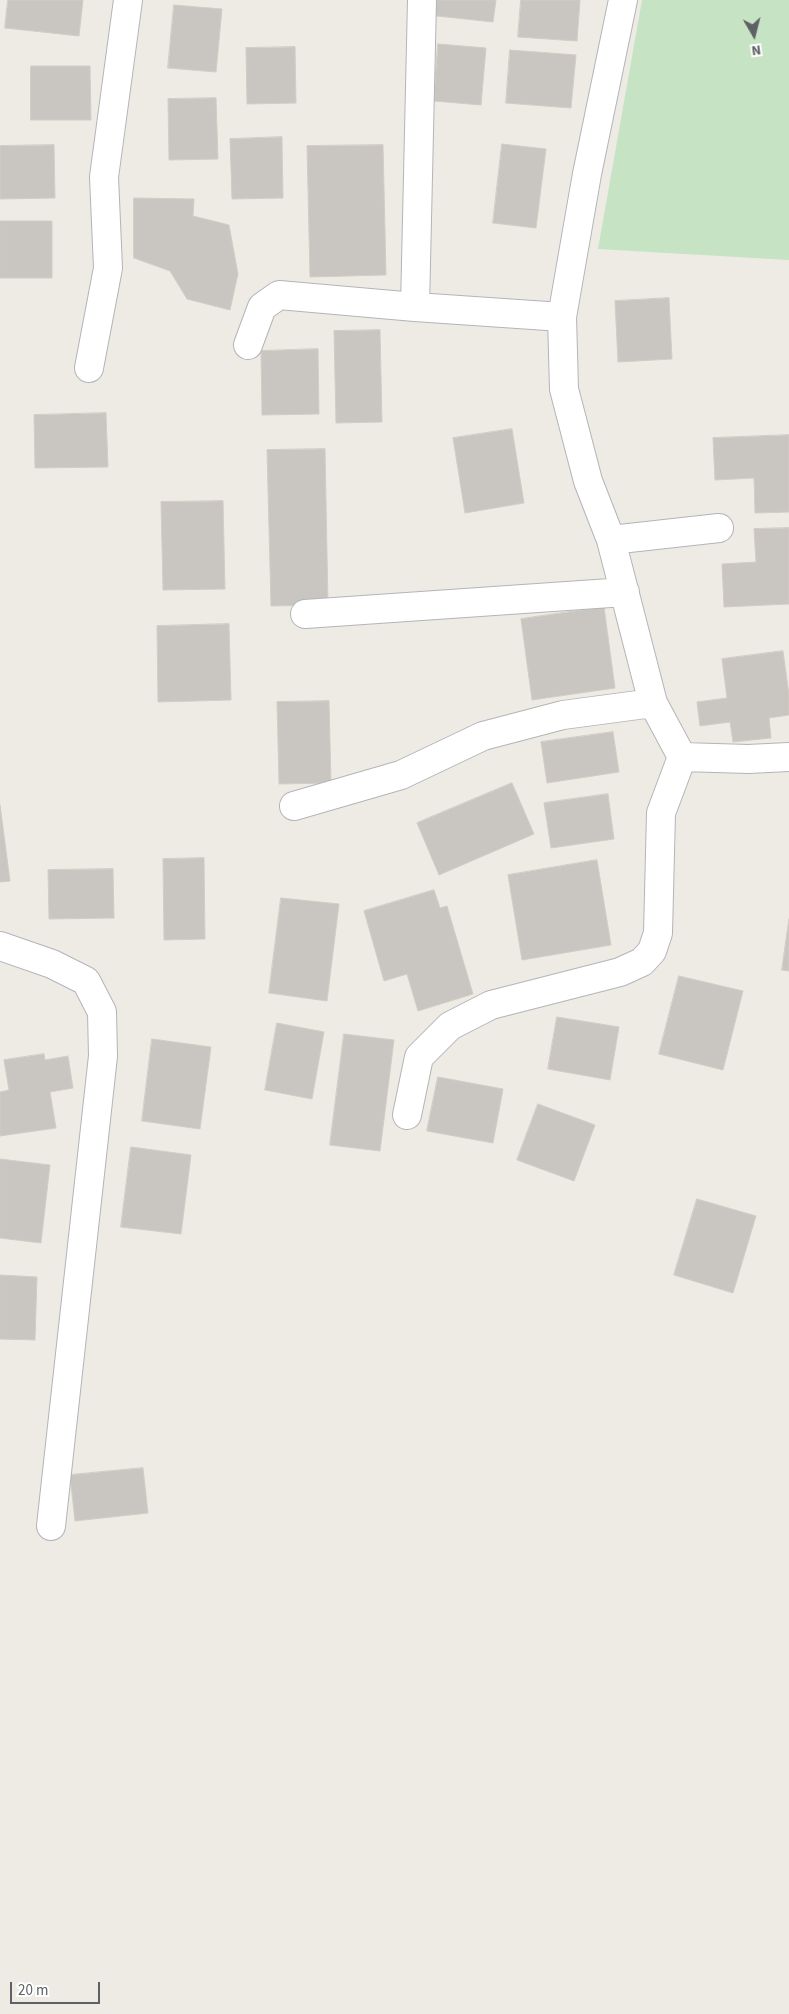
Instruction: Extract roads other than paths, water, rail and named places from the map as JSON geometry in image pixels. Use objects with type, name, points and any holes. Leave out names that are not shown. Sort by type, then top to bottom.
[{"type":"street","points":[[90,368],[108,268],[104,177],[128,0]]},
{"type":"street","points":[[415,308],[422,0]]},
{"type":"street","points":[[407,1115],[419,1058],[450,1026],[491,1005],[620,972],[642,962],[652,951],[658,933],[661,813],[682,757],[654,703],[611,540],[588,481],[564,389],[562,317],[587,174],[623,0]]},
{"type":"street","points":[[248,345],[262,307],[279,294],[415,308],[562,317]]},
{"type":"street","points":[[611,540],[719,528]]},
{"type":"street","points":[[305,614],[625,592]]},
{"type":"street","points":[[294,806],[401,775],[483,736],[563,715],[654,703]]},
{"type":"street","points":[[682,757],[748,759],[789,757]]},
{"type":"street","points":[[0,946],[52,964],[86,981],[102,1012],[103,1056],[51,1526]]}]
